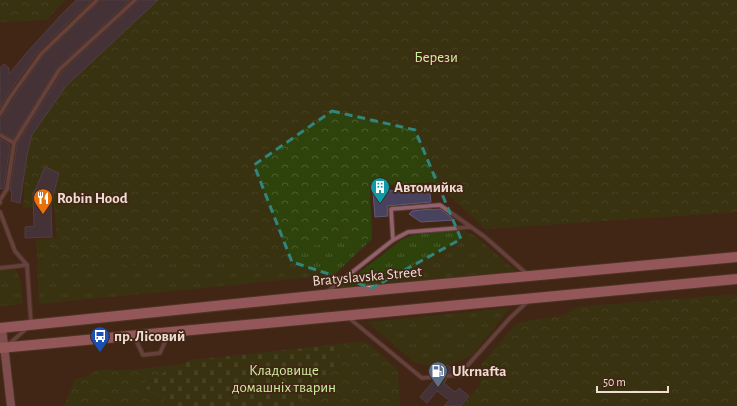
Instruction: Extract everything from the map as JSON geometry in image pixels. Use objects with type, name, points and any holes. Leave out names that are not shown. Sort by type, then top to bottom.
[{"type":"main road","name":"Bratyslavska Street","points":[[1,328],[323,295],[737,257]]},
{"type":"main road","points":[[2,348],[737,279]]},
{"type":"street","points":[[1,328],[2,348],[11,406]]},
{"type":"lane","points":[[0,114],[41,54],[97,0]]},
{"type":"lane","points":[[0,203],[0,200],[7,189],[14,143],[59,70],[135,0]]},
{"type":"lane","points":[[0,135],[14,143]]},
{"type":"lane","points":[[393,240],[392,209],[440,205],[485,237],[530,276]]},
{"type":"lane","points":[[0,212],[15,251],[27,265],[31,325],[2,348]]},
{"type":"lane","points":[[323,295],[393,240],[408,232],[471,227]]},
{"type":"lane","points":[[0,268],[27,265]]},
{"type":"lane","points":[[347,316],[422,378],[460,375],[510,318],[530,299]]},
{"type":"lane","points":[[134,335],[143,355],[160,353],[169,332]]},
{"type":"highlighted area","points":[[332,111],[415,130],[461,239],[372,288],[292,262],[254,165]]},
{"type":"green space","points":[[0,0],[65,0],[47,20],[0,22]]},
{"type":"green space","name":"Берези","points":[[157,0],[737,0],[737,212],[486,229],[433,182],[370,187],[372,239],[356,240],[333,238],[316,246],[298,248],[286,261],[257,265],[217,258],[189,266],[170,258],[128,266],[113,257],[106,268],[42,270],[57,237],[54,205],[23,208],[27,142],[63,86]]},
{"type":"green space","points":[[457,230],[467,232],[475,236],[516,271],[339,288],[403,239],[412,235]]},
{"type":"green space","points":[[57,238],[42,270],[106,268],[113,257],[128,266],[171,258],[189,266],[217,258],[257,265],[286,261],[298,248],[316,246],[333,238],[356,240],[372,239],[334,275],[39,304],[36,239]]},
{"type":"green space","points":[[15,269],[20,279],[23,304],[0,306],[0,270]]},
{"type":"green space","points":[[737,294],[737,406],[462,406],[480,385],[482,363],[517,323],[565,315],[576,307]]},
{"type":"green space","points":[[510,308],[474,353],[463,360],[451,364],[426,365],[414,362],[367,322]]},
{"type":"green space","points":[[360,341],[368,343],[398,370],[400,406],[64,406],[75,379],[88,376],[97,370],[134,370]]},
{"type":"green space","name":"Кладовище домашніх тварин","points":[[344,344],[328,382],[293,406],[174,406],[140,384],[190,360]]},
{"type":"building","points":[[76,0],[92,0],[38,52],[8,94],[0,108],[0,68],[4,64],[9,68],[9,74],[28,51]]},
{"type":"building","points":[[100,0],[130,0],[57,68],[13,139],[0,132],[0,117],[3,116],[43,56]]},
{"type":"building","points":[[138,0],[158,0],[66,86],[32,135],[27,155],[20,203],[11,201],[12,191],[10,191],[17,144],[62,72]]},
{"type":"building","points":[[0,139],[10,145],[3,189],[0,189]]},
{"type":"building","points":[[45,167],[59,173],[51,204],[52,237],[25,238],[25,227],[34,226],[33,195]]},
{"type":"building","points":[[429,186],[431,202],[387,206],[388,216],[375,217],[373,192]]},
{"type":"building","points":[[440,209],[455,220],[421,222],[409,214],[412,211]]},
{"type":"building","points":[[447,365],[454,370],[452,372],[440,373]]},
{"type":"building","points":[[447,379],[444,383],[455,392],[459,388],[469,396],[461,406],[444,406],[449,400],[437,391],[427,403],[420,397],[434,380]]},
{"type":"place","name":"Автомийка","points":[[380,204]]},
{"type":"place","name":"Robin Hood","points":[[43,215]]},
{"type":"place","name":"пр. Лісовий","points":[[100,353]]},
{"type":"place","name":"Ukrnafta","points":[[438,388]]}]
